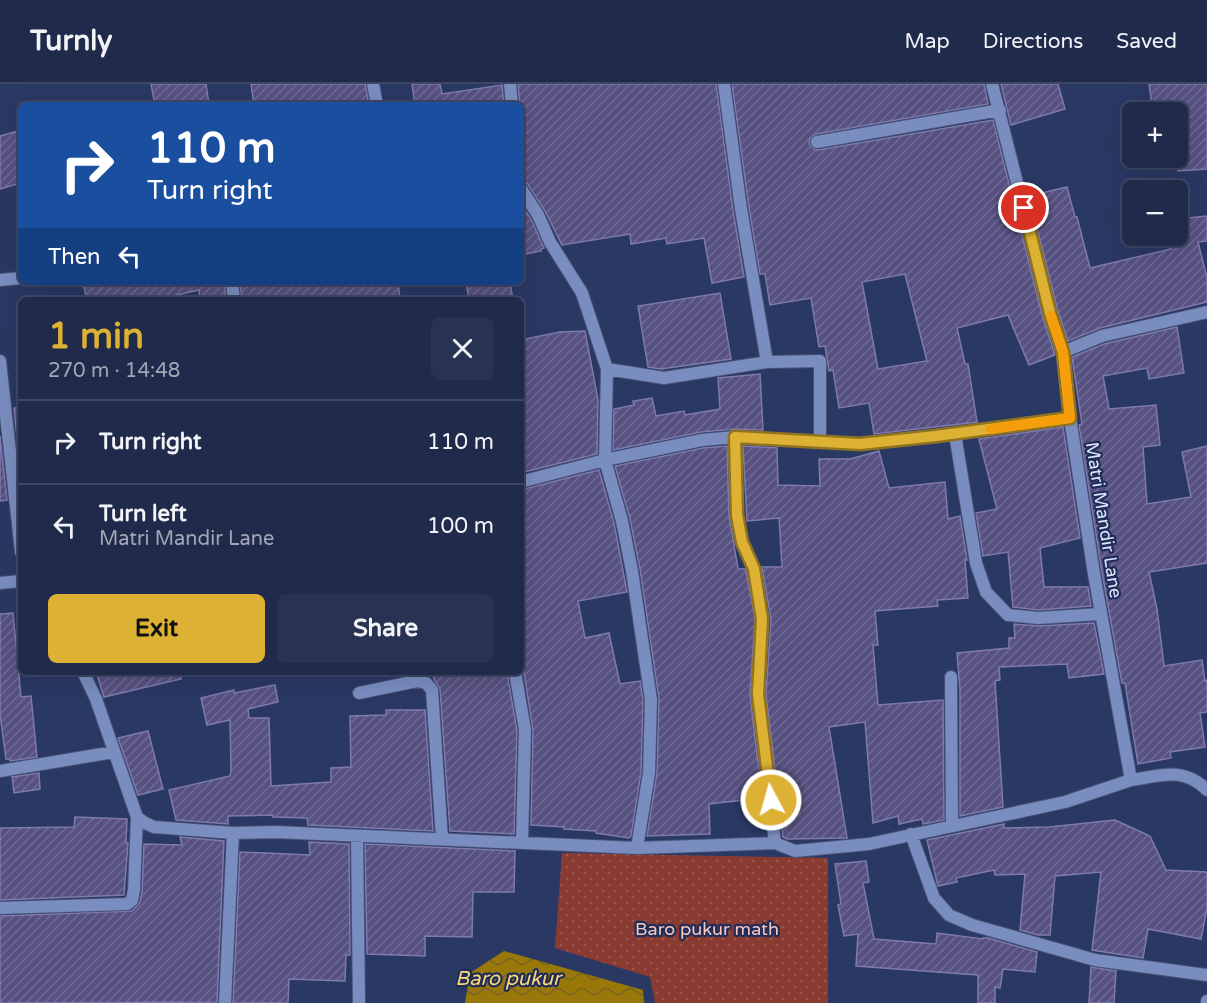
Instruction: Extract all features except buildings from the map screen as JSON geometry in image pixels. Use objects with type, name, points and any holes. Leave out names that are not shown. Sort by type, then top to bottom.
[{"type":"street","points":[[373,84],[376,102]]},
{"type":"street","points":[[510,84],[512,102]]},
{"type":"street","points":[[724,84],[741,209],[767,362]]},
{"type":"street","name":"Matri Mandir Lane","points":[[992,84],[1050,313],[1063,352],[1070,418],[1101,614],[1131,780]]},
{"type":"street","points":[[817,142],[1000,110]]},
{"type":"street","points":[[524,193],[538,215],[550,242],[582,293],[607,369],[604,460],[622,521],[632,571],[651,700],[649,772],[637,848]]},
{"type":"street","points":[[0,279],[18,278]]},
{"type":"street","points":[[1063,352],[1102,336],[1207,312]]},
{"type":"street","points":[[0,361],[18,525]]},
{"type":"street","points":[[607,369],[664,378],[767,362],[820,361],[820,442]]},
{"type":"street","points":[[524,481],[604,460],[702,440],[735,437],[860,444],[1070,418]]},
{"type":"street","points":[[955,434],[975,563],[986,592],[1008,615],[1038,618],[1101,614]]},
{"type":"street","points":[[735,437],[737,515],[742,542],[754,569],[762,619],[758,694],[775,843]]},
{"type":"street","points":[[0,583],[18,581]]},
{"type":"street","points":[[0,908],[127,904],[132,900],[136,817],[96,699],[84,675]]},
{"type":"street","points":[[516,675],[525,730],[522,842]]},
{"type":"street","points":[[951,677],[952,825]]},
{"type":"street","points":[[359,693],[417,681],[426,683],[432,690],[442,839]]},
{"type":"street","points":[[0,771],[114,752]]},
{"type":"street","points":[[136,817],[154,827],[233,833],[274,832],[637,848],[775,843],[795,850],[868,844],[1065,802],[1131,780],[1179,773],[1198,780],[1207,790]]},
{"type":"street","points":[[225,1003],[233,833]]},
{"type":"street","points":[[911,834],[934,898],[950,915],[972,925],[1095,960],[1207,975]]},
{"type":"street","points":[[357,837],[359,1003]]},
{"type":"green space","name":"Baro pukur math","points":[[562,853],[828,858],[828,1003],[655,1003],[650,977],[555,948]]},
{"type":"water","name":"Baro pukur","points":[[504,951],[643,990],[644,1003],[465,1003],[470,973]]},
{"type":"slow traffic","points":[[991,429],[1070,418],[1063,352],[1051,316]]},
{"type":"route","points":[[771,800],[758,694],[762,619],[754,569],[742,542],[737,515],[735,437],[860,444],[1070,418],[1063,352],[1050,313],[1024,208]]}]
